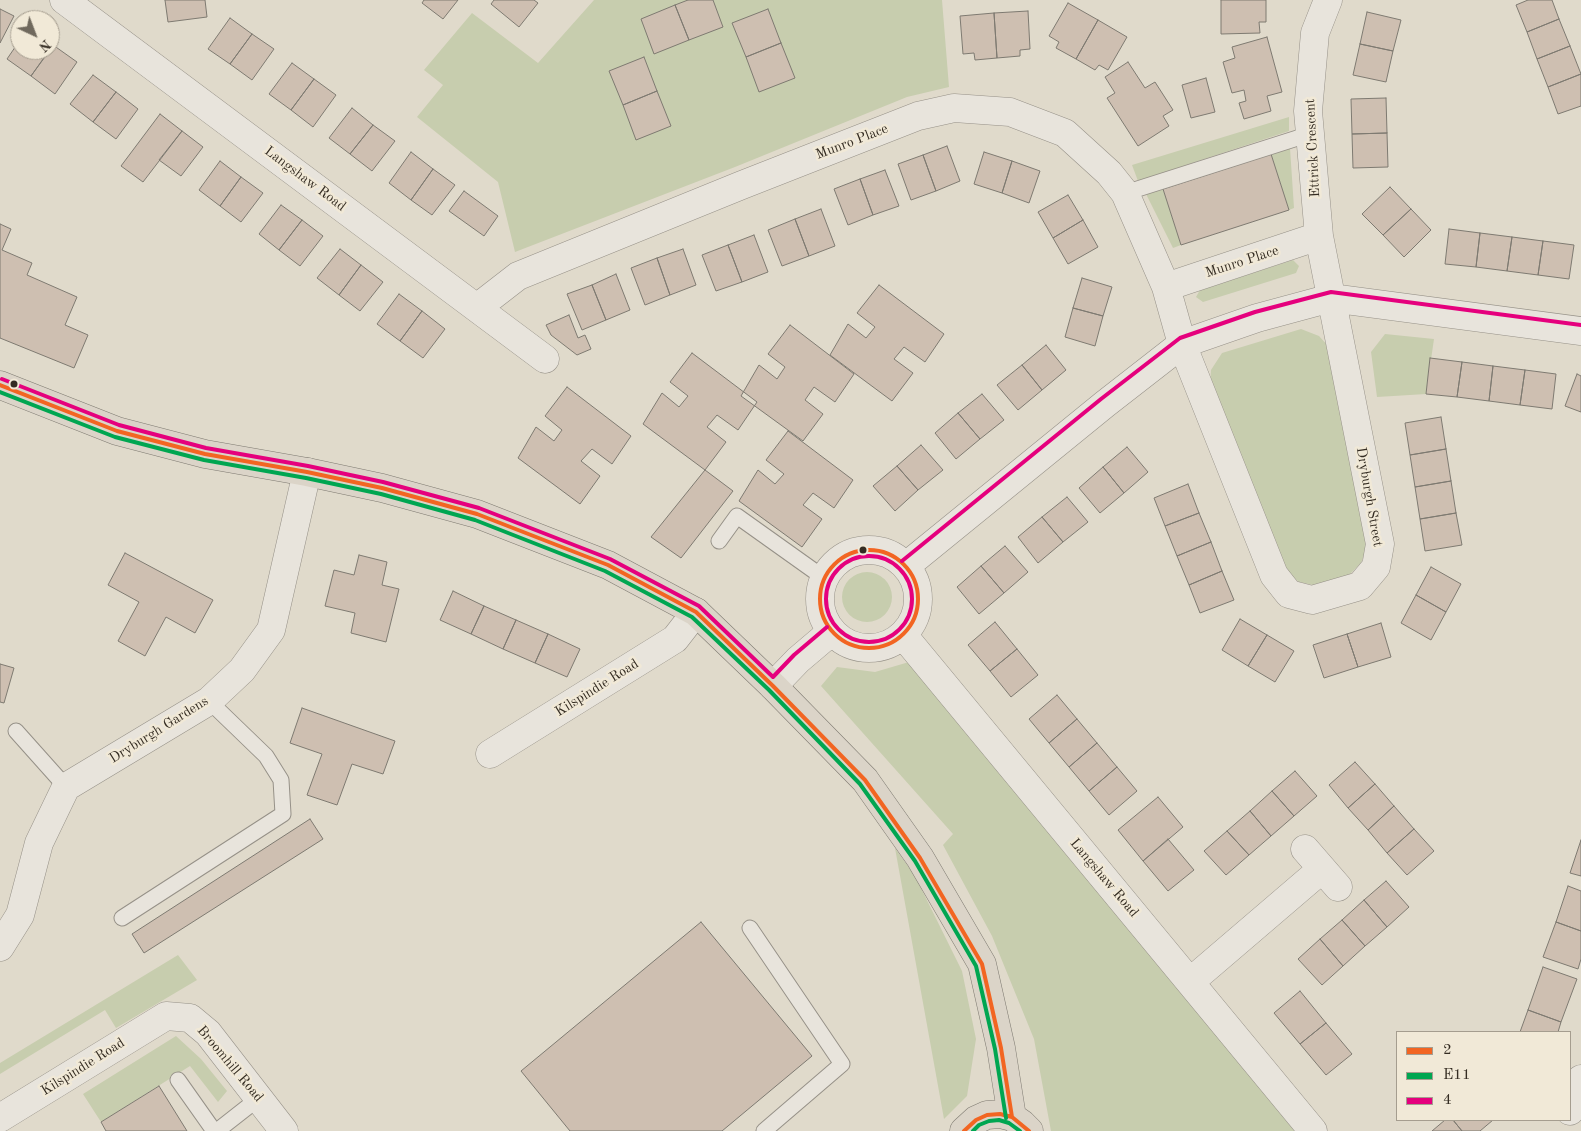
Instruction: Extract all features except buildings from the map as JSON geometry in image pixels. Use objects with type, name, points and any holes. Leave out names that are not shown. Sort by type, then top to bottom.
[{"type":"main road","points":[[0,385],[117,432],[205,454],[307,472],[382,488],[477,514],[608,565],[696,612],[866,780],[920,858],[982,964],[1020,1124]]},
{"type":"main road","points":[[964,1131],[976,1120],[987,1115],[1000,1114],[1020,1124]]},
{"type":"street","name":"Ettrick Crescent","points":[[1328,0],[1315,33],[1308,111],[1319,236],[1331,298]]},
{"type":"street","name":"Langshaw Road","points":[[74,3],[545,359]]},
{"type":"street","name":"Munro Place","points":[[478,307],[518,276],[742,185],[909,120],[954,108],[1010,112],[1065,133],[1109,173],[1125,193],[1166,287],[1182,344]]},
{"type":"street","name":"Munro Place","points":[[1166,287],[1319,236]]},
{"type":"street","points":[[906,566],[1105,404],[1182,344],[1256,318],[1331,298],[1581,332]]},
{"type":"street","name":"Dryburgh Street","points":[[1182,344],[1274,575],[1289,594],[1312,600],[1360,586],[1376,566],[1380,544],[1331,298]]},
{"type":"street","name":"Dryburgh Gardens","points":[[66,787],[209,701],[242,670],[272,630],[307,472]]},
{"type":"street","points":[[862,550],[878,550],[894,556],[906,566],[914,579],[918,594],[918,609],[912,623],[903,635],[891,643],[876,648],[859,648],[844,642],[831,632],[824,620],[820,606],[820,592],[824,578],[833,564],[846,555],[862,550]]},
{"type":"street","name":"Kilspindie Road","points":[[490,754],[674,640],[696,612]]},
{"type":"street","points":[[773,686],[798,660],[831,632]]},
{"type":"street","name":"Langshaw Road","points":[[903,635],[1313,1131]]},
{"type":"street","points":[[0,947],[20,915],[39,843],[66,787]]},
{"type":"street","points":[[1190,982],[1322,868]]},
{"type":"street","name":"Kilspindie Road","points":[[0,1118],[166,1016]]},
{"type":"street","name":"Broomhill Road","points":[[166,1016],[190,1018],[208,1033],[284,1131]]},
{"type":"street","points":[[1571,1108],[1581,1079]]},
{"type":"lane","points":[[1125,193],[1310,134]]},
{"type":"lane","points":[[719,541],[737,516],[824,578]]},
{"type":"lane","points":[[122,918],[283,814],[280,780],[266,756],[209,701]]},
{"type":"lane","points":[[16,731],[66,787]]},
{"type":"lane","points":[[750,928],[842,1064],[764,1131]]},
{"type":"lane","points":[[178,1080],[215,1131],[259,1098]]},
{"type":"green space","points":[[594,0],[942,0],[949,87],[907,97],[735,167],[515,252],[498,182],[417,117],[443,85],[424,70],[472,13],[538,63]]},
{"type":"green space","points":[[1289,117],[1289,131],[1138,181],[1132,165]]},
{"type":"green space","points":[[1290,148],[1294,208],[1289,210],[1271,154]]},
{"type":"green space","points":[[1163,189],[1181,245],[1173,248],[1146,194]]},
{"type":"green space","points":[[1293,260],[1299,266],[1296,273],[1203,302],[1196,297],[1200,290]]},
{"type":"green space","points":[[1301,329],[1319,336],[1330,348],[1368,545],[1361,563],[1346,578],[1318,586],[1299,582],[1285,571],[1210,389],[1211,370],[1222,353]]},
{"type":"green space","points":[[1385,334],[1434,339],[1426,394],[1377,397],[1371,352]]},
{"type":"green space","points":[[867,572],[876,574],[887,583],[892,597],[890,606],[881,617],[867,622],[858,620],[847,611],[842,597],[844,588],[853,577]]},
{"type":"green space","points":[[909,662],[1295,1131],[1051,1131],[1034,1039],[992,936],[943,845],[953,834],[821,686],[837,667],[875,672]]},
{"type":"green space","points":[[895,848],[915,876],[962,971],[976,1039],[967,1096],[944,1119]]},
{"type":"green space","points":[[178,955],[197,980],[116,1028],[105,1010],[0,1074],[0,1063]]},
{"type":"green space","points":[[176,1036],[201,1059],[227,1091],[218,1102],[190,1066],[101,1122],[83,1094]]},
{"type":"transit line","name":"4","points":[[902,561],[1101,399],[1180,338],[1255,312],[1331,292],[1581,325]]},
{"type":"transit line","name":"4","points":[[2,379],[119,425],[206,448],[308,466],[383,482],[479,508],[610,559],[699,606],[773,677],[794,655],[827,627]]},
{"type":"transit line","name":"2","points":[[0,385],[117,431],[205,454],[307,472],[382,488],[477,514],[608,565],[696,612],[773,686],[865,780],[920,858],[982,964],[1001,1048],[1012,1117]]},
{"type":"transit line","name":"E11","points":[[0,392],[115,437],[204,460],[306,478],[381,494],[475,520],[605,571],[692,617],[769,690],[860,784],[915,861],[976,966],[995,1049],[1006,1118]]},
{"type":"transit line","name":"2","points":[[869,550],[888,554],[904,564],[914,580],[918,599],[914,618],[904,634],[888,644],[869,648],[850,644],[834,634],[824,618],[820,599],[824,580],[834,564],[850,554],[869,550]]},
{"type":"transit line","name":"4","points":[[869,556],[885,559],[893,563],[905,575],[909,583],[912,599],[909,615],[905,623],[893,635],[885,639],[869,642],[853,639],[845,635],[833,623],[829,615],[826,599],[829,583],[833,575],[845,563],[853,559],[869,556]]},
{"type":"transit line","name":"2","points":[[964,1131],[976,1120],[987,1115],[1000,1114],[1012,1117],[1029,1131]]},
{"type":"transit line","name":"E11","points":[[973,1131],[979,1125],[999,1120],[1009,1123],[1020,1131]]}]
